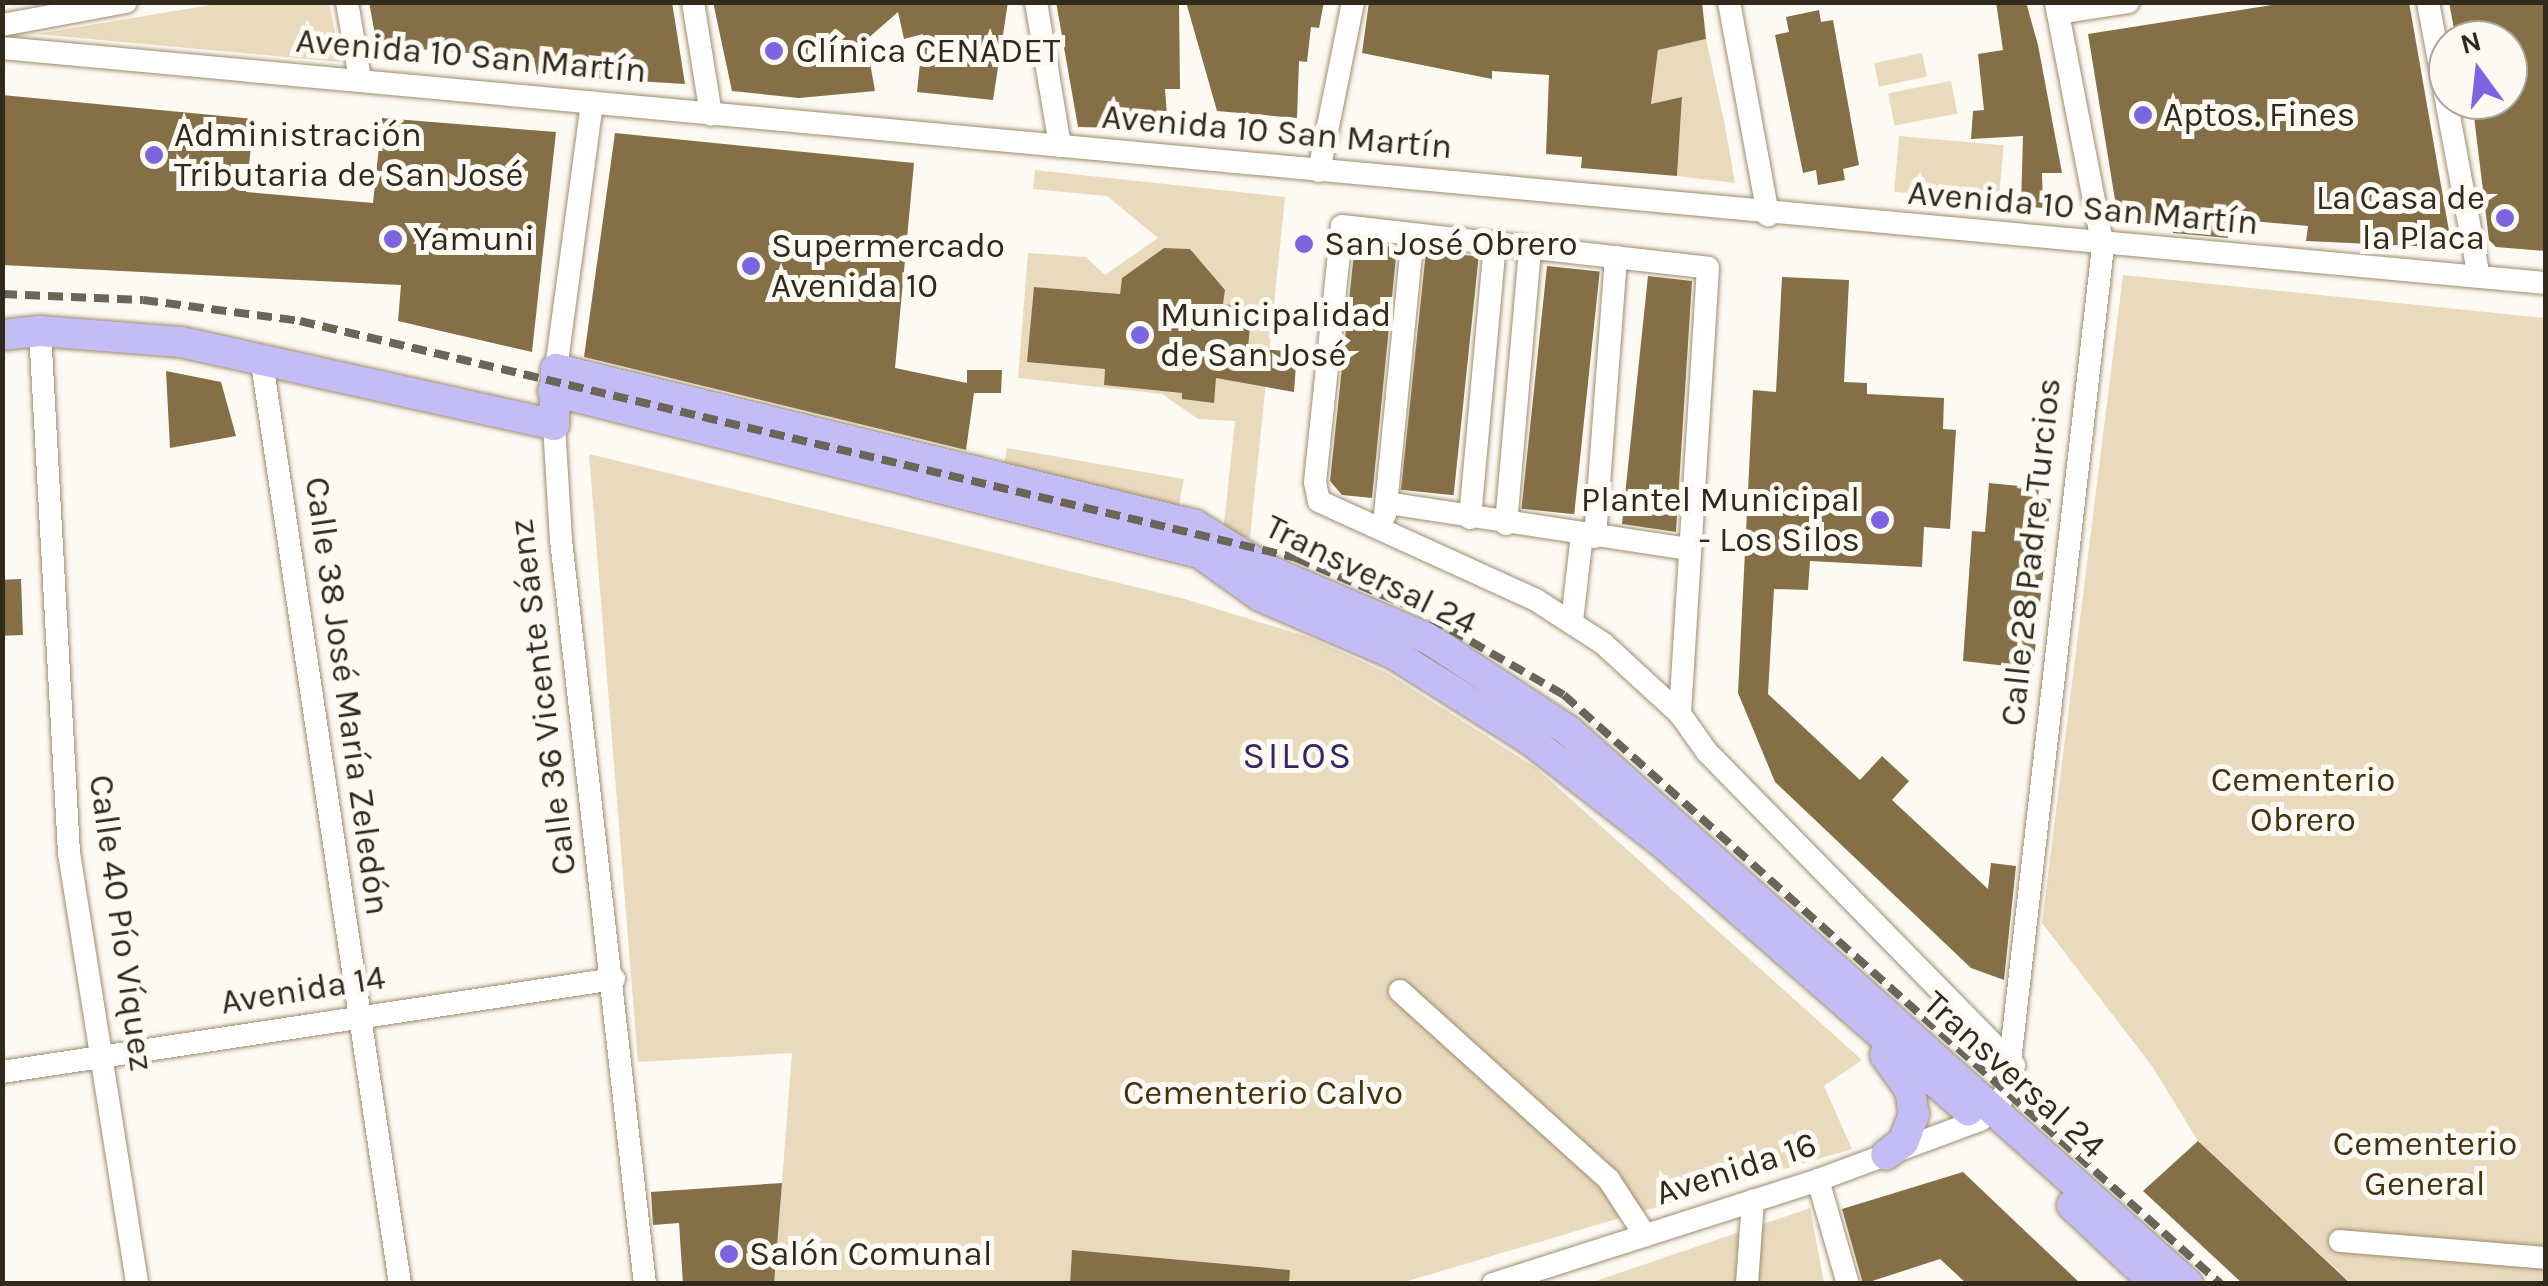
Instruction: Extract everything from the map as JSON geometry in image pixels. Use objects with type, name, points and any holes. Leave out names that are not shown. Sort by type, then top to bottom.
[{"type":"main road","points":[[2,334],[40,331],[261,356],[554,426]]},
{"type":"main road","name":"Calle 36 Vicente Sáenz","points":[[554,426],[555,380]]},
{"type":"main road","name":"Transversal 24","points":[[555,380],[1195,525],[1255,564],[1394,620],[1520,694],[1989,1115],[2188,1284]]},
{"type":"main road","name":"Transversal 24","points":[[1674,836],[1861,1020],[1989,1115],[2156,1284]]},
{"type":"main road","points":[[1861,1020],[1913,1102],[1912,1129],[1886,1156]]},
{"type":"street","points":[[8,17],[126,2]]},
{"type":"street","points":[[347,2],[360,80]]},
{"type":"street","points":[[694,2],[711,114]]},
{"type":"street","points":[[1036,2],[1060,146]]},
{"type":"street","points":[[1318,171],[1353,2]]},
{"type":"street","points":[[1728,2],[1768,215]]},
{"type":"street","points":[[2057,8],[2128,2]]},
{"type":"street","points":[[2428,2],[2479,276]]},
{"type":"street","name":"Calle 28 Padre Turcios","points":[[1989,1115],[2014,1066],[2060,584],[2103,247],[2057,8]]},
{"type":"street","name":"Avenida 10 San Martín","points":[[2,48],[2103,247],[2546,282]]},
{"type":"street","name":"Calle 36 Vicente Sáenz","points":[[555,380],[592,102]]},
{"type":"street","points":[[1680,714],[1708,268],[1342,226],[1315,482],[1318,501],[1572,621],[1680,714],[1707,752],[2014,1066]]},
{"type":"street","points":[[1384,532],[1413,234]]},
{"type":"street","points":[[1431,554],[1460,516],[1495,244]]},
{"type":"street","points":[[1506,524],[1530,248]]},
{"type":"street","points":[[1572,621],[1588,536],[1616,258]]},
{"type":"street","name":"Calle 40 Pío Víquez","points":[[40,331],[69,854],[137,1284]]},
{"type":"street","name":"Calle 38 José María Zeledón","points":[[261,356],[400,1284]]},
{"type":"street","name":"Calle 36 Vicente Sáenz","points":[[554,426],[560,540],[614,979],[645,1284]]},
{"type":"street","points":[[1387,503],[1688,549]]},
{"type":"street","name":"Avenida 14","points":[[2,1072],[614,979]]},
{"type":"street","points":[[1400,992],[1609,1180],[1645,1235]]},
{"type":"street","name":"Avenida 16","points":[[1493,1284],[1818,1180],[1989,1115]]},
{"type":"street","points":[[1818,1180],[1848,1284]]},
{"type":"street","points":[[1747,1284],[1753,1200]]},
{"type":"street","points":[[2340,1241],[2546,1258]]},
{"type":"green space","points":[[223,3],[329,3],[341,62],[36,34]]},
{"type":"green space","points":[[1706,39],[1735,183],[1677,176],[1682,98],[1651,104],[1658,50]]},
{"type":"green space","points":[[1922,53],[1927,76],[1879,87],[1874,63]]},
{"type":"green space","points":[[1951,81],[1957,113],[1894,126],[1888,93]]},
{"type":"green space","points":[[1899,136],[2004,145],[1999,201],[1894,192]]},
{"type":"green space","points":[[1035,170],[1285,197],[1250,538],[1223,533],[1235,421],[1198,419],[1162,394],[1018,378],[1028,253],[1086,257],[1105,275],[1158,238],[1107,196],[1033,189]],"holes":[[[1164,248],[1190,249],[1224,290],[1223,304],[1252,308],[1245,380],[1168,374],[1166,391],[1141,389],[1142,372],[1104,384],[1105,369],[1028,361],[1034,287],[1120,294],[1122,278]]]},
{"type":"green space","name":"Cementerio Obrero","points":[[2123,275],[2545,318],[2545,1283],[2351,1283],[2198,1141],[2152,1066],[2042,923]]},
{"type":"green space","points":[[1007,448],[1184,479],[1177,515],[1003,471]]},
{"type":"green space","name":"Cementerio Calvo","points":[[589,454],[1185,599],[1308,637],[1386,672],[1536,768],[1862,1060],[1824,1086],[1852,1149],[1401,1283],[1300,1283],[1249,1266],[1072,1250],[1070,1283],[774,1283],[792,1053],[638,1062]]},
{"type":"green space","points":[[1810,1208],[1824,1283],[1587,1284]]},
{"type":"building","points":[[369,2],[672,2],[685,84],[537,75],[534,58],[377,46]]},
{"type":"building","points":[[713,2],[1008,2],[993,100],[917,92],[923,34],[904,39],[898,12],[866,40],[875,91],[799,98],[732,91]]},
{"type":"building","points":[[1056,2],[1179,2],[1180,89],[1165,89],[1168,129],[1078,127]]},
{"type":"building","points":[[1186,2],[1324,2],[1319,28],[1311,27],[1307,62],[1299,61],[1297,118],[1217,111]]},
{"type":"building","points":[[1369,2],[1702,2],[1706,39],[1658,50],[1651,104],[1682,97],[1677,176],[1581,168],[1582,157],[1546,154],[1549,75],[1492,71],[1492,79],[1362,53]]},
{"type":"building","points":[[1996,2],[2026,2],[2038,45],[2062,173],[2042,173],[2043,208],[2021,206],[2023,136],[1971,139],[1973,111],[1984,110],[1978,54],[2003,50]]},
{"type":"building","points":[[2291,2],[2409,2],[2449,231],[2436,247],[2306,241],[2308,226],[2229,219],[2228,238],[2173,233],[2173,225],[2137,222],[2138,211],[2116,206],[2088,34]]},
{"type":"building","points":[[2449,2],[2546,2],[2546,251],[2496,247],[2489,240],[2474,120],[2528,120],[2528,20],[2452,20]]},
{"type":"building","points":[[1819,10],[1821,22],[1833,20],[1859,165],[1843,169],[1845,180],[1818,185],[1816,170],[1803,173],[1775,35],[1789,32],[1786,17]]},
{"type":"building","points":[[2,95],[254,119],[246,192],[373,203],[382,118],[556,132],[532,352],[398,321],[401,285],[2,265]]},
{"type":"building","name":"Supermercado Avenida 10","points":[[615,133],[914,163],[895,368],[967,383],[967,370],[1002,370],[1001,393],[974,393],[966,450],[584,357]]},
{"type":"building","points":[[1355,243],[1397,247],[1372,498],[1342,495],[1330,481]]},
{"type":"building","name":"Municipalidad de San José","points":[[1164,248],[1190,249],[1225,290],[1223,304],[1252,308],[1248,348],[1297,352],[1294,392],[1216,378],[1214,403],[1182,399],[1182,393],[1104,385],[1105,369],[1027,362],[1034,287],[1120,294],[1122,278]]},
{"type":"building","points":[[1426,251],[1479,257],[1454,495],[1401,490]]},
{"type":"building","points":[[1547,266],[1600,272],[1574,514],[1521,509]]},
{"type":"building","points":[[1648,276],[1692,281],[1676,532],[1622,524]]},
{"type":"building","points":[[1782,277],[1849,280],[1844,382],[1867,383],[1867,394],[1944,398],[1943,429],[1956,430],[1950,529],[1924,527],[1922,567],[1810,561],[1808,590],[1774,589],[1768,694],[1860,780],[1882,756],[1909,781],[1892,800],[1988,889],[1991,863],[2016,866],[2004,980],[1971,968],[1775,782],[1738,693],[1753,390],[1776,392]]},
{"type":"building","points":[[166,371],[221,382],[236,436],[170,448]]},
{"type":"building","points":[[1989,483],[2039,488],[2038,498],[2051,499],[2033,669],[1963,661],[1972,531],[1985,532]]},
{"type":"building","points":[[21,579],[23,635],[4,636],[2,580]]},
{"type":"building","points":[[2198,1141],[2351,1284],[2243,1284],[2143,1191]]},
{"type":"building","points":[[1963,1172],[2081,1284],[1967,1284],[1940,1259],[1863,1284],[1842,1209]]},
{"type":"building","name":"Salón Comunal","points":[[782,1183],[774,1284],[683,1284],[679,1223],[653,1225],[651,1192]]},
{"type":"building","points":[[1072,1250],[1290,1270],[1289,1284],[1070,1284]]},
{"type":"railway","points":[[2,294],[143,300],[300,321],[1296,558],[1411,607],[1564,695],[2221,1284]]},
{"type":"place","name":"Clínica CENADET","points":[[774,51]]},
{"type":"place","name":"Aptos. Fines","points":[[2143,115]]},
{"type":"place","name":"Administración Tributaria de San José","points":[[154,155]]},
{"type":"place","name":"La Casa de la Placa","points":[[2505,218]]},
{"type":"place","name":"Yamuni","points":[[393,239]]},
{"type":"place","name":"San José Obrero","points":[[1304,244]]},
{"type":"place","name":"Supermercado Avenida 10","points":[[751,266]]},
{"type":"place","name":"Municipalidad de San José","points":[[1140,335]]},
{"type":"place","name":"Plantel Municipal - Los Silos","points":[[1880,520]]},
{"type":"place","name":"Salón Comunal","points":[[729,1254]]},
{"type":"district","name":"SILOS","points":[[1298,756]]},
{"type":"park label","name":"Cementerio General","points":[[2425,1164]]}]
